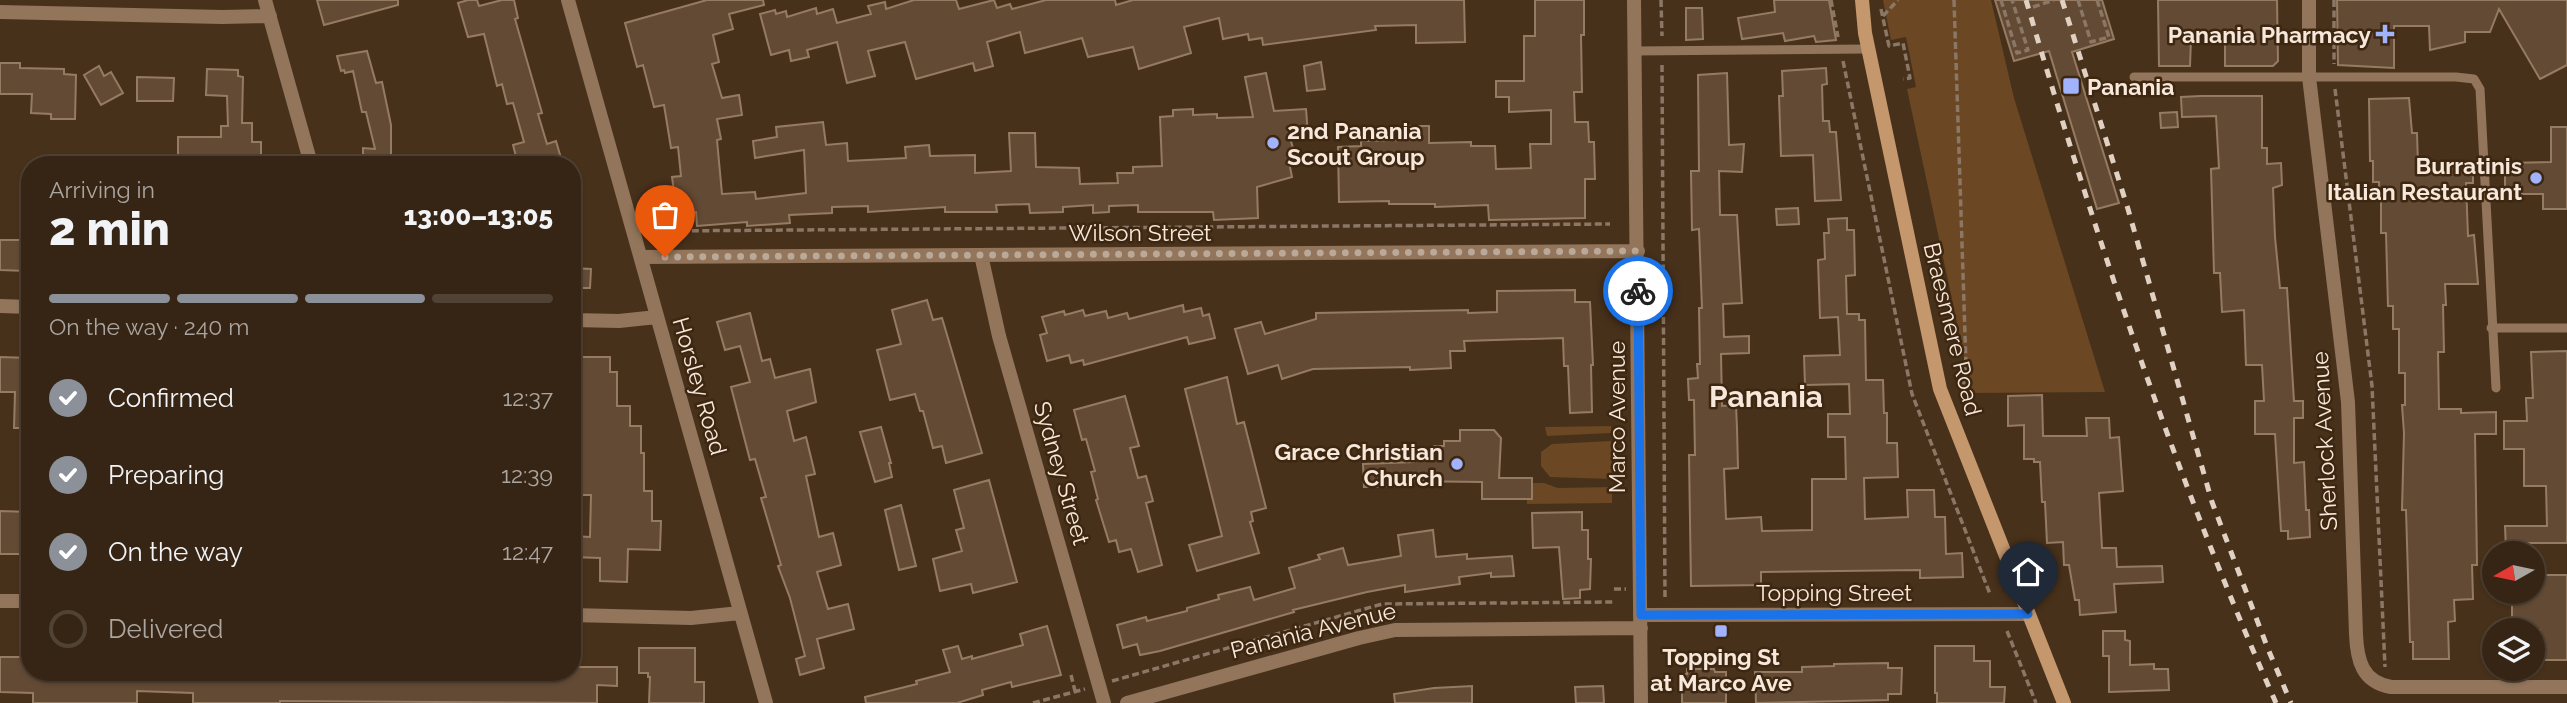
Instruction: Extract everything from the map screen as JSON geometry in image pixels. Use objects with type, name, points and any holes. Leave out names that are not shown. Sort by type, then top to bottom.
[{"type":"street","points":[[265,0],[310,156]]},
{"type":"street","name":"Horsley Road","points":[[568,0],[766,703]]},
{"type":"street","name":"Braesmere Road","points":[[1851,0],[1868,49],[1932,362],[1948,415],[2064,703]]},
{"type":"street","name":"Braesmere Road","points":[[1862,0],[1864,33]]},
{"type":"street","name":"Sherlock Avenue","points":[[2308,0],[2309,77],[2348,402],[2357,647],[2362,668],[2368,677],[2387,687]]},
{"type":"street","name":"Marco Avenue","points":[[1635,2],[1641,703]]},
{"type":"street","points":[[0,12],[222,18],[270,16]]},
{"type":"street","name":"Wilson Street","points":[[641,257],[1638,251]]},
{"type":"street","name":"Sydney Street","points":[[981,255],[999,336],[1104,703]]},
{"type":"street","points":[[0,306],[21,307]]},
{"type":"street","points":[[581,320],[619,321],[657,317]]},
{"type":"street","points":[[0,601],[21,601]]},
{"type":"street","points":[[581,615],[691,618],[740,613]]},
{"type":"street","name":"Topping Street","points":[[1641,622],[1666,615],[2028,614]]},
{"type":"street","name":"Panania Avenue","points":[[1127,703],[1395,630],[1641,622]]},
{"type":"street","points":[[2387,687],[2567,687]]},
{"type":"lane","points":[[1636,51],[1868,49]]},
{"type":"lane","points":[[2134,78],[2468,77],[2478,84],[2496,388]]},
{"type":"lane","points":[[2491,327],[2567,328]]},
{"type":"path","points":[[1661,0],[1666,615]]},
{"type":"path","points":[[1831,0],[1912,394],[1990,594]]},
{"type":"path","points":[[1879,0],[1889,46],[1903,43],[1910,78],[1903,79]]},
{"type":"path","points":[[1883,16],[1898,0]]},
{"type":"path","points":[[1948,415],[1962,402],[1966,365],[1954,0]]},
{"type":"path","points":[[2001,0],[2017,53],[2028,50],[2012,0]]},
{"type":"path","points":[[2033,7],[2044,1],[2054,0]]},
{"type":"path","points":[[2078,0],[2091,42],[2109,37],[2097,0]]},
{"type":"path","points":[[2334,0],[2334,76],[2372,386],[2383,657],[2387,687]]},
{"type":"path","points":[[637,241],[648,233],[660,231],[1611,224]]},
{"type":"path","points":[[2007,631],[2036,703]]},
{"type":"path","points":[[1071,675],[1075,691]]},
{"type":"shaded area","points":[[1883,0],[1991,0],[2014,98],[2105,392],[1972,393],[1907,89],[1916,87],[1906,37],[1891,40]]},
{"type":"shaded area","points":[[1611,426],[1611,433],[1547,436],[1545,427]]},
{"type":"shaded area","points":[[1611,441],[1612,479],[1550,477],[1541,466],[1541,452],[1552,444]]},
{"type":"shaded area","points":[[1532,483],[1544,483],[1558,488],[1612,487],[1612,503],[1527,504],[1527,499],[1532,498]]},
{"type":"building","points":[[317,0],[398,0],[398,5],[324,25]]},
{"type":"building","points":[[477,0],[479,6],[514,0],[518,18],[515,19],[542,113],[538,114],[547,144],[556,141],[560,156],[516,156],[513,145],[524,142],[513,103],[507,104],[502,84],[497,86],[484,34],[468,37],[458,3]]},
{"type":"building","points":[[707,0],[763,0],[764,5],[729,14],[733,29],[713,35],[719,62],[712,64],[722,98],[739,95],[742,115],[717,119],[721,139],[717,140],[722,194],[755,192],[756,199],[806,193],[804,150],[755,158],[753,141],[777,137],[776,127],[823,122],[826,145],[847,143],[848,161],[906,158],[905,147],[929,145],[930,156],[975,155],[975,173],[1011,171],[1009,133],[1035,133],[1036,167],[1079,168],[1080,184],[1118,183],[1117,173],[1133,173],[1133,167],[1162,166],[1160,117],[1173,116],[1173,110],[1193,109],[1193,115],[1217,114],[1217,118],[1253,117],[1245,77],[1266,73],[1274,111],[1306,109],[1308,135],[1289,135],[1294,151],[1287,152],[1292,177],[1257,187],[1258,218],[1214,220],[1213,212],[1138,212],[1138,205],[1109,206],[1109,212],[1093,213],[1093,205],[1063,207],[1063,212],[1030,213],[1029,204],[996,205],[997,212],[945,212],[945,207],[868,212],[868,206],[832,207],[832,213],[789,215],[790,223],[747,226],[747,222],[697,226],[696,212],[681,213],[680,192],[674,192],[672,177],[681,176],[678,147],[671,148],[664,105],[654,107],[643,65],[637,67],[625,23]]},
{"type":"building","points":[[914,0],[956,0],[959,9],[994,0],[997,8],[1010,4],[1012,9],[1046,0],[1115,0],[1116,5],[1133,0],[1464,0],[1465,42],[1416,43],[1416,25],[1375,26],[1376,30],[1263,45],[1262,38],[1249,40],[1248,34],[1223,39],[1219,18],[1184,27],[1191,53],[1139,69],[1133,47],[1088,57],[1082,38],[1025,53],[1020,32],[987,42],[993,66],[975,71],[973,63],[916,79],[905,42],[868,51],[875,76],[847,83],[837,42],[807,50],[809,57],[791,61],[789,50],[771,55],[760,14],[775,10],[776,14],[786,11],[787,17],[816,8],[817,14],[833,9],[837,23],[871,14],[868,6],[885,2],[886,9]]},
{"type":"building","points":[[1535,0],[1584,0],[1584,35],[1581,35],[1582,92],[1574,92],[1575,122],[1588,122],[1589,142],[1594,142],[1595,179],[1585,179],[1585,218],[1489,220],[1488,205],[1435,207],[1435,204],[1389,204],[1389,201],[1339,202],[1338,147],[1361,146],[1361,141],[1409,140],[1409,126],[1429,126],[1429,143],[1471,142],[1471,146],[1495,146],[1496,169],[1531,168],[1530,144],[1551,144],[1551,110],[1509,112],[1509,97],[1496,97],[1496,81],[1524,81],[1524,36],[1535,36]]},
{"type":"building","points":[[1774,0],[1829,0],[1836,40],[1816,42],[1814,36],[1785,41],[1783,33],[1742,39],[1738,18],[1775,12]]},
{"type":"building","points":[[1995,0],[2102,0],[2114,39],[2072,52],[2119,203],[2097,209],[2049,51],[2014,61]]},
{"type":"building","points":[[2158,0],[2277,0],[2278,61],[2273,66],[2225,66],[2225,39],[2191,39],[2190,66],[2159,66]]},
{"type":"building","points":[[2337,0],[2567,0],[2567,65],[2540,79],[2499,9],[2490,32],[2465,32],[2465,42],[2430,50],[2429,26],[2394,26],[2394,68],[2338,65]]},
{"type":"building","points":[[1686,8],[1702,8],[1703,39],[1686,40]]},
{"type":"building","points":[[367,51],[376,83],[382,82],[391,125],[391,156],[363,156],[363,148],[375,149],[366,112],[362,112],[353,71],[341,71],[337,56]]},
{"type":"building","points":[[1321,62],[1325,89],[1307,91],[1304,66]]},
{"type":"building","points":[[0,63],[20,63],[20,68],[64,69],[64,74],[76,75],[75,119],[51,119],[51,114],[31,113],[32,94],[0,94]]},
{"type":"building","points":[[99,66],[104,76],[111,72],[123,93],[101,105],[84,75]]},
{"type":"building","points":[[1826,68],[1827,84],[1822,85],[1823,121],[1829,121],[1830,132],[1836,132],[1841,200],[1815,201],[1813,155],[1781,156],[1779,96],[1783,96],[1782,71]]},
{"type":"building","points":[[207,69],[238,70],[238,76],[243,77],[242,123],[252,123],[252,142],[261,142],[261,156],[178,156],[178,137],[221,137],[221,126],[228,126],[227,96],[206,95]]},
{"type":"building","points":[[1727,73],[1729,145],[1744,144],[1742,172],[1719,171],[1720,215],[1737,215],[1742,303],[1723,304],[1724,337],[1749,336],[1749,353],[1721,354],[1722,406],[1736,405],[1737,428],[1738,468],[1724,469],[1726,519],[1761,517],[1762,531],[1812,530],[1812,479],[1846,479],[1845,437],[1828,437],[1828,414],[1850,414],[1849,384],[1805,385],[1804,356],[1840,355],[1838,317],[1820,318],[1818,260],[1825,259],[1824,233],[1829,233],[1828,219],[1847,218],[1847,230],[1854,230],[1855,275],[1846,276],[1847,314],[1859,314],[1859,320],[1865,320],[1866,380],[1883,380],[1887,443],[1897,443],[1898,477],[1864,478],[1865,519],[1908,517],[1907,490],[1934,490],[1935,517],[1945,517],[1946,554],[1962,553],[1963,577],[1920,578],[1920,570],[1761,572],[1761,585],[1691,586],[1689,455],[1695,455],[1694,400],[1689,400],[1688,379],[1698,378],[1699,308],[1702,308],[1699,229],[1692,230],[1691,171],[1699,171],[1698,75]]},
{"type":"building","points":[[137,77],[174,78],[173,101],[137,101]]},
{"type":"building","points":[[2262,96],[2262,148],[2267,148],[2267,164],[2281,163],[2282,185],[2273,188],[2275,237],[2280,288],[2287,288],[2294,401],[2303,401],[2303,418],[2294,418],[2294,463],[2304,462],[2310,537],[2288,539],[2288,531],[2281,531],[2275,434],[2255,434],[2255,401],[2264,401],[2262,365],[2246,365],[2244,310],[2222,312],[2220,273],[2214,273],[2211,169],[2219,168],[2216,116],[2182,117],[2181,97]]},
{"type":"building","points":[[2409,98],[2412,133],[2417,133],[2418,165],[2473,164],[2473,183],[2466,183],[2468,236],[2474,235],[2478,284],[2445,284],[2444,352],[2438,352],[2439,409],[2461,409],[2461,413],[2496,412],[2496,434],[2475,434],[2477,565],[2472,565],[2473,599],[2454,600],[2455,621],[2448,622],[2449,659],[2413,659],[2413,642],[2410,642],[2406,510],[2402,510],[2402,405],[2405,405],[2405,373],[2399,373],[2399,329],[2393,329],[2393,306],[2388,306],[2386,233],[2381,233],[2381,195],[2379,182],[2373,182],[2373,161],[2370,161],[2369,99]]},
{"type":"building","points":[[2177,112],[2178,127],[2161,128],[2160,113]]},
{"type":"building","name":"Burratinis Italian Restaurant","points":[[2551,127],[2567,127],[2567,209],[2543,209],[2543,194],[2505,194],[2505,163],[2551,162]]},
{"type":"building","points":[[1798,208],[1799,224],[1777,225],[1776,209]]},
{"type":"building","points":[[0,240],[21,240],[21,271],[0,270]]},
{"type":"building","points":[[581,268],[591,269],[590,288],[581,288]]},
{"type":"building","points":[[1575,290],[1575,302],[1590,302],[1592,412],[1570,413],[1568,366],[1564,366],[1563,338],[1464,341],[1465,351],[1450,351],[1451,368],[1313,369],[1282,379],[1278,365],[1248,374],[1235,329],[1261,322],[1265,334],[1316,319],[1316,313],[1468,310],[1468,313],[1497,312],[1497,291]]},
{"type":"building","points":[[927,300],[933,320],[942,318],[982,453],[946,463],[942,446],[933,448],[923,411],[920,411],[915,394],[890,400],[877,350],[901,344],[892,310]]},
{"type":"building","points":[[1183,305],[1184,312],[1201,308],[1203,316],[1209,314],[1215,338],[1189,344],[1187,337],[1084,365],[1083,360],[1071,363],[1069,355],[1047,361],[1040,335],[1047,333],[1042,317],[1064,311],[1065,315],[1083,310],[1085,316],[1106,311],[1108,318],[1127,313],[1129,319]]},
{"type":"building","points":[[750,313],[762,361],[770,359],[775,378],[810,369],[816,402],[787,411],[794,441],[806,437],[815,474],[806,476],[819,537],[833,533],[841,565],[817,572],[828,609],[848,604],[854,629],[817,639],[824,668],[800,675],[796,659],[805,656],[761,498],[766,497],[755,459],[750,460],[731,387],[750,382],[740,346],[725,350],[717,322]]},
{"type":"building","points":[[2567,351],[2567,543],[2506,541],[2505,526],[2547,526],[2546,486],[2524,486],[2524,449],[2504,449],[2504,421],[2527,421],[2526,398],[2533,398],[2531,352]]},
{"type":"building","points":[[0,357],[21,358],[21,428],[14,428],[15,392],[0,392]]},
{"type":"building","points":[[581,357],[610,357],[610,372],[617,372],[617,406],[630,406],[630,426],[641,426],[644,491],[652,491],[652,521],[661,521],[660,550],[628,549],[627,582],[600,581],[600,558],[581,557],[581,536],[590,537],[591,495],[581,495]]},
{"type":"building","points":[[1227,377],[1237,424],[1244,422],[1266,508],[1251,512],[1253,521],[1250,522],[1259,553],[1197,571],[1189,545],[1222,536],[1185,389]]},
{"type":"building","points":[[2042,395],[2043,436],[2087,436],[2086,418],[2109,418],[2110,438],[2119,437],[2123,491],[2099,493],[2102,548],[2116,548],[2117,567],[2162,566],[2163,582],[2114,584],[2116,612],[2080,615],[2079,600],[2075,600],[2069,565],[2064,565],[2063,542],[2047,543],[2040,462],[2024,459],[2024,425],[2008,426],[2008,396]]},
{"type":"building","points":[[1125,396],[1139,446],[1130,448],[1138,478],[1146,476],[1153,501],[1146,503],[1162,565],[1138,572],[1131,549],[1119,552],[1116,540],[1109,542],[1096,500],[1098,499],[1091,472],[1095,471],[1086,439],[1082,440],[1074,410]]},
{"type":"building","points":[[881,427],[892,477],[875,482],[860,432]]},
{"type":"building","name":"Grace Christian Church","points":[[1460,430],[1494,430],[1501,438],[1499,478],[1532,478],[1532,499],[1482,499],[1482,482],[1402,481],[1402,486],[1364,487],[1363,464],[1414,462],[1414,451],[1433,451],[1434,446],[1444,446],[1444,441],[1460,441]]},
{"type":"building","points":[[989,480],[1017,582],[973,593],[971,584],[940,591],[933,559],[962,551],[956,530],[964,528],[954,490]]},
{"type":"building","points":[[901,505],[916,566],[899,570],[885,510]]},
{"type":"building","points":[[0,511],[21,512],[21,554],[0,554]]},
{"type":"building","points":[[1582,512],[1582,530],[1588,530],[1590,589],[1580,590],[1580,598],[1563,599],[1559,547],[1533,548],[1532,513]]},
{"type":"building","points":[[1433,530],[1436,557],[1467,554],[1467,559],[1512,556],[1514,576],[1491,577],[1491,573],[1459,577],[1460,584],[1405,592],[1405,585],[1293,610],[1294,612],[1160,651],[1140,655],[1137,644],[1123,648],[1117,625],[1146,617],[1147,621],[1187,611],[1187,608],[1219,599],[1218,595],[1250,587],[1254,600],[1295,588],[1289,568],[1320,559],[1318,555],[1343,548],[1348,565],[1401,556],[1398,535]]},
{"type":"building","points":[[2545,575],[2567,575],[2567,660],[2545,660],[2545,618],[2512,618],[2512,604],[2545,604]]},
{"type":"building","points":[[1047,626],[1061,675],[1012,687],[1011,682],[982,690],[983,695],[957,703],[866,703],[865,697],[917,684],[916,681],[950,672],[943,650],[958,646],[962,659],[972,656],[972,659],[1023,645],[1020,634]]},
{"type":"building","points":[[2103,631],[2125,631],[2125,640],[2130,641],[2130,665],[2154,664],[2154,669],[2168,669],[2169,690],[2109,692],[2109,656],[2103,656]]},
{"type":"building","points":[[1935,646],[1974,646],[1974,661],[1990,661],[1990,687],[2005,687],[2004,703],[1937,703]]},
{"type":"building","points":[[639,648],[695,648],[695,682],[704,682],[704,703],[649,703],[650,677],[648,673],[639,673]]},
{"type":"building","points":[[0,657],[21,657],[21,681],[581,681],[581,667],[617,667],[617,686],[597,685],[597,703],[193,703],[193,693],[137,691],[137,703],[33,703],[33,693],[0,692]]},
{"type":"building","points":[[1888,663],[1888,668],[1902,668],[1901,694],[1888,694],[1888,700],[1756,703],[1755,672],[1802,672],[1802,667]]},
{"type":"building","points":[[1687,669],[1726,672],[1726,703],[1682,703],[1682,674],[1687,674]]},
{"type":"building","points":[[1472,686],[1472,703],[1395,703],[1394,694]]},
{"type":"building","points":[[1603,686],[1604,703],[1576,703],[1575,687]]},
{"type":"railway","points":[[2026,0],[2080,178],[2139,356],[2204,531],[2276,703]]},
{"type":"railway","points":[[2062,0],[2128,209],[2212,502],[2291,703]]},
{"type":"way so far","points":[[665,257],[1638,251],[1638,291]]},
{"type":"place","name":"Panania Pharmacy","points":[[2385,34]]},
{"type":"place","name":"Panania","points":[[2071,86]]},
{"type":"place","name":"2nd Panania Scout Group","points":[[1273,143]]},
{"type":"place","name":"Burratinis Italian Restaurant","points":[[2536,178]]},
{"type":"place","name":"Grace Christian Church","points":[[1457,464]]},
{"type":"place","name":"Topping St at Marco Ave","points":[[1721,631]]},
{"type":"district","name":"Panania","points":[[1766,396]]},
{"type":"route","points":[[1638,291],[1641,615],[2028,614]]}]
